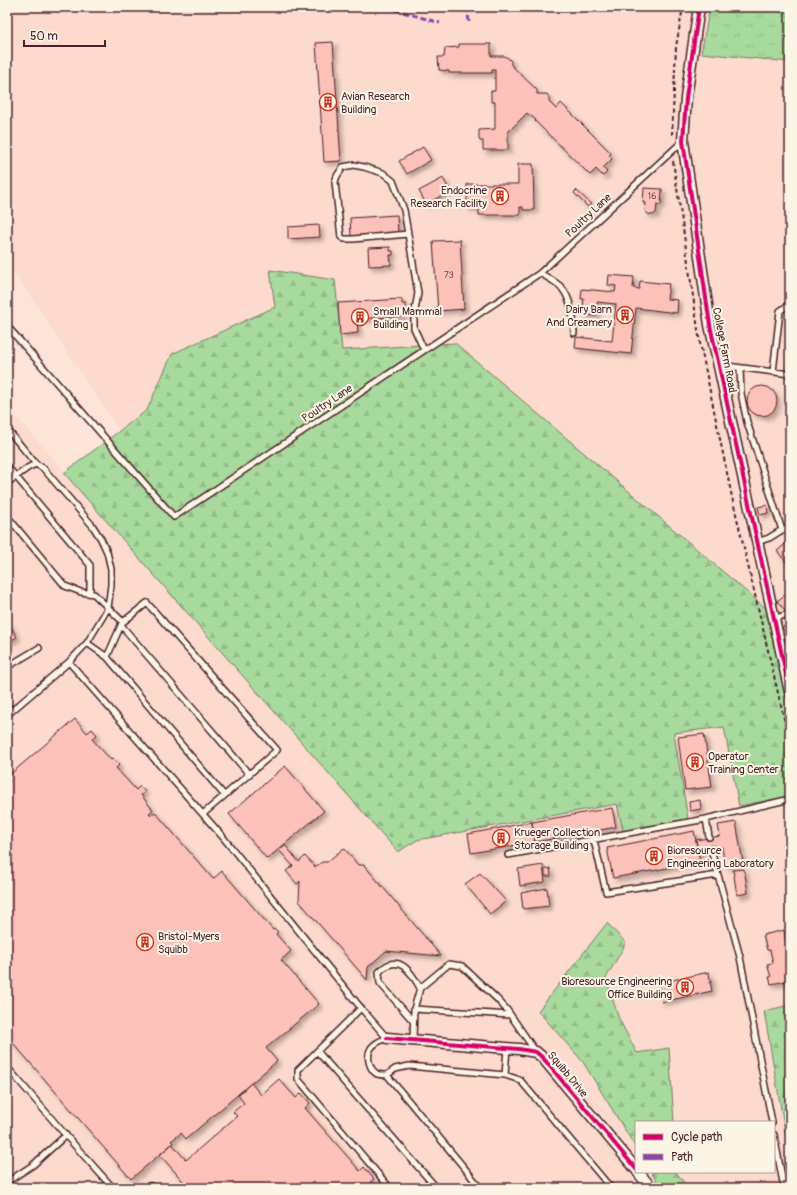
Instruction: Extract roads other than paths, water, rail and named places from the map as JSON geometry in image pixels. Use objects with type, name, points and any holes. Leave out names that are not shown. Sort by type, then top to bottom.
[{"type":"street","name":"College Farm Road","points":[[699,7],[686,98],[683,141],[710,325],[773,620],[790,692]]},
{"type":"street","name":"Squibb Drive","points":[[387,1038],[507,1048],[536,1052],[543,1058],[635,1168]]},
{"type":"street","points":[[639,1173],[651,1188]]},
{"type":"lane","name":"Poultry Lane","points":[[7,326],[174,517],[540,273],[683,141]]},
{"type":"lane","points":[[408,234],[353,239],[344,239],[341,237],[335,182],[343,167],[354,165],[364,167],[383,173],[393,181],[404,210],[418,293],[414,316],[414,328],[424,350]]},
{"type":"lane","points":[[540,273],[560,287],[565,294],[573,317],[574,332]]},
{"type":"lane","points":[[773,372],[780,311],[790,306]]},
{"type":"lane","points":[[719,365],[790,374]]},
{"type":"lane","points":[[740,368],[741,393],[747,422],[782,530]]},
{"type":"lane","points":[[7,429],[36,464],[43,468],[92,525],[101,538],[107,552],[111,569],[111,585],[108,608],[87,643],[69,662],[9,713],[7,705]]},
{"type":"lane","points":[[7,483],[29,467],[36,464]]},
{"type":"lane","points":[[7,466],[90,565],[90,593]]},
{"type":"lane","points":[[7,516],[64,586],[81,592],[94,594],[108,608],[249,774]]},
{"type":"lane","points":[[757,542],[769,538],[782,530],[790,528]]},
{"type":"lane","points":[[107,657],[122,624],[147,603],[277,750],[202,814]]},
{"type":"lane","points":[[773,620],[790,613]]},
{"type":"lane","points":[[87,643],[107,657],[224,795]]},
{"type":"lane","points":[[7,667],[39,648]]},
{"type":"lane","points":[[69,662],[222,836],[387,1038],[376,1043],[370,1049],[368,1058],[372,1067],[377,1074],[387,1076],[480,1188]]},
{"type":"lane","points":[[508,856],[706,820],[790,799]]},
{"type":"lane","points":[[706,820],[709,837]]},
{"type":"lane","points":[[594,840],[606,892],[718,875]]},
{"type":"lane","points":[[711,849],[740,957],[772,1121]]},
{"type":"lane","points":[[413,1021],[380,983],[379,972],[384,966],[393,963],[402,965],[412,973],[420,988]]},
{"type":"lane","points":[[413,1040],[414,1009],[420,988],[449,964],[462,966],[497,999],[536,1052]]},
{"type":"lane","points":[[361,1008],[298,1070],[298,1079],[390,1188]]},
{"type":"lane","points":[[414,1009],[510,1015]]},
{"type":"lane","points":[[505,1075],[507,1048]]},
{"type":"lane","points":[[317,1052],[429,1179],[435,1188]]},
{"type":"lane","points":[[387,1076],[395,1069],[409,1066],[505,1075],[520,1080],[611,1188]]},
{"type":"lane","points":[[7,1067],[113,1188]]},
{"type":"lane","points":[[7,1182],[33,1165],[66,1135]]},
{"type":"lane","points":[[775,1139],[784,1188]]},
{"type":"lane","points":[[148,1188],[150,1186],[152,1188]]},
{"type":"place","name":"Avian Research Building","points":[[328,102]]},
{"type":"place","name":"Endocrine Research Facility","points":[[500,196]]},
{"type":"place","name":"Dairy Barn And Creamery","points":[[625,315]]},
{"type":"place","name":"Small Mammal Building","points":[[360,317]]},
{"type":"place","name":"Operator Training Center","points":[[695,762]]},
{"type":"place","name":"Krueger Collection Storage Building","points":[[501,838]]},
{"type":"place","name":"Bioresource Engineering Laboratory","points":[[654,856]]},
{"type":"place","name":"Bristol-Myers Squibb","points":[[145,942]]},
{"type":"place","name":"Bioresource Engineering Office Building","points":[[685,987]]}]
